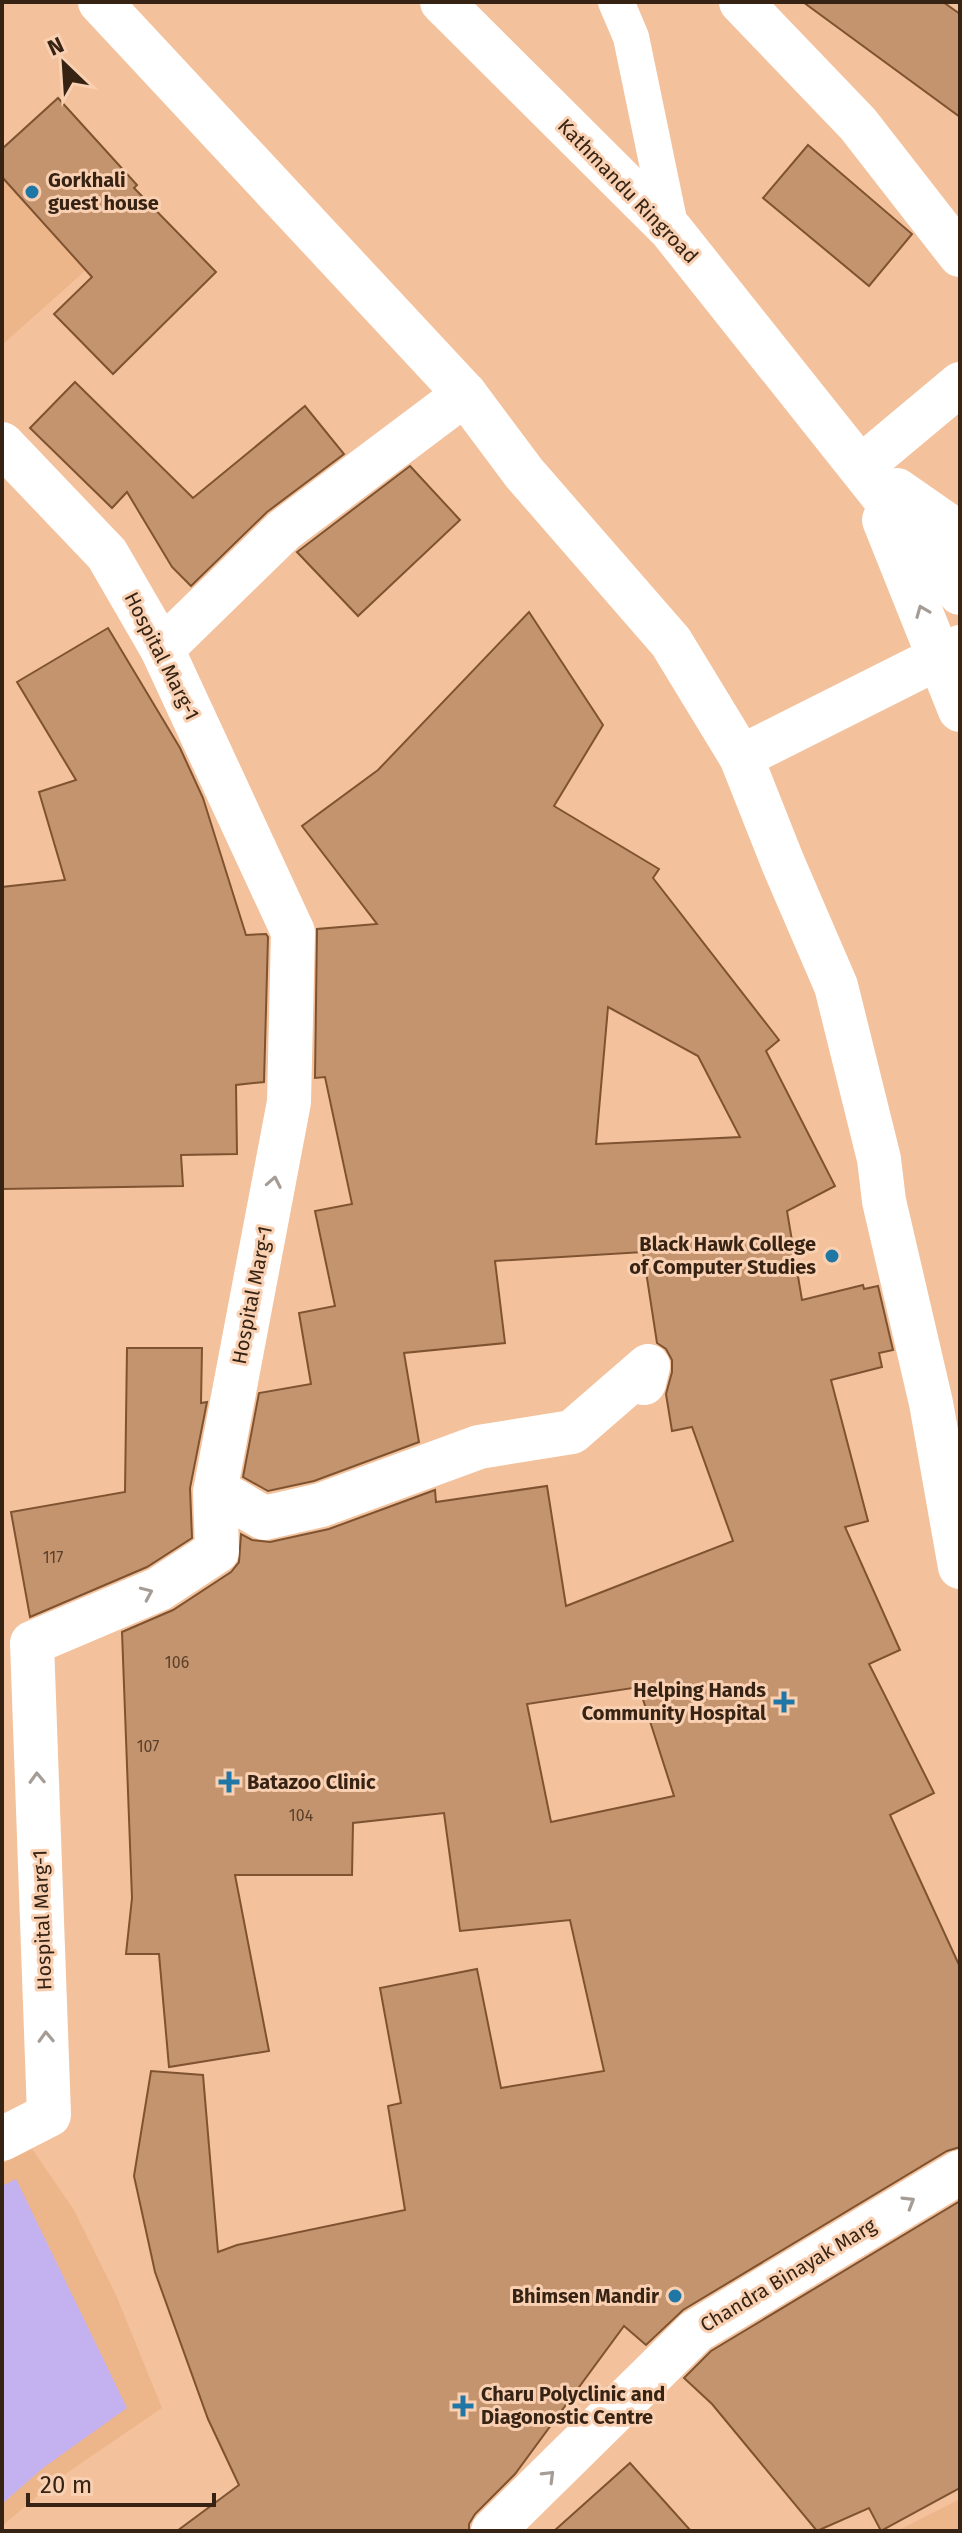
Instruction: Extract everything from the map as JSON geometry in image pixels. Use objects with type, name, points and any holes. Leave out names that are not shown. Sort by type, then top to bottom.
[{"type":"main road","points":[[100,2],[465,394],[524,473],[671,642],[741,757],[836,986],[879,1159],[884,1201],[931,1403],[960,1567]]},
{"type":"main road","name":"Kathmandu Ringroad","points":[[442,2],[671,230],[862,466],[960,593]]},
{"type":"main road","points":[[741,2],[858,124],[960,255]]},
{"type":"main road","points":[[960,384],[862,466],[960,534]]},
{"type":"main road","points":[[162,649],[284,530],[465,394]]},
{"type":"main road","name":"Hospital Marg-1","points":[[2,444],[107,554],[162,649],[293,932],[289,1102],[216,1490],[217,1551],[159,1589],[32,1643],[49,2115],[2,2139]]},
{"type":"main road","name":"Kathmandu Ringroad","points":[[862,466],[950,652],[960,710]]},
{"type":"main road","points":[[741,757],[950,652]]},
{"type":"main road","points":[[216,1490],[264,1518],[321,1505],[479,1447],[572,1432],[648,1366],[644,1383]]},
{"type":"main road","name":"Chandra Binayak Marg","points":[[493,2531],[696,2331],[960,2172]]},
{"type":"lane","points":[[616,2],[631,37],[671,230]]},
{"type":"shaded area","points":[[2,177],[87,269],[2,345]]},
{"type":"shaded area","points":[[32,2149],[74,2210],[116,2295],[162,2408],[55,2481],[2,2526],[2,2504],[43,2468],[16,2180],[2,2186],[2,2164]]},
{"type":"shaded area","points":[[16,2179],[127,2408],[43,2468],[2,2504],[2,2186]]},
{"type":"shaded area","points":[[960,2499],[960,2531],[897,2531]]},
{"type":"building","points":[[803,2],[943,2],[960,14],[960,117]]},
{"type":"building","points":[[58,98],[137,185],[134,188],[216,272],[113,374],[54,314],[92,277],[2,177],[2,149]]},
{"type":"building","points":[[808,145],[912,234],[869,286],[763,198]]},
{"type":"building","points":[[75,382],[193,498],[305,406],[344,454],[267,512],[191,586],[172,567],[127,492],[112,508],[30,428]]},
{"type":"building","points":[[410,466],[460,520],[358,616],[297,552]]},
{"type":"building","points":[[529,612],[603,725],[554,806],[659,869],[653,878],[779,1040],[766,1051],[835,1186],[787,1211],[802,1300],[863,1285],[864,1289],[878,1286],[893,1350],[879,1353],[882,1367],[831,1380],[868,1521],[845,1527],[900,1650],[869,1664],[934,1793],[890,1815],[960,1967],[960,2147],[947,2151],[683,2310],[646,2345],[624,2326],[515,2474],[475,2514],[469,2531],[177,2531],[239,2485],[208,2419],[155,2272],[134,2176],[151,2071],[203,2075],[218,2252],[237,2245],[405,2210],[388,2106],[401,2103],[380,1988],[477,1969],[501,2088],[604,2071],[570,1920],[460,1931],[444,1813],[353,1823],[352,1875],[235,1875],[269,2051],[169,2067],[159,1954],[126,1954],[132,1898],[122,1632],[173,1610],[231,1572],[239,1562],[241,1534],[252,1540],[270,1542],[329,1529],[435,1490],[436,1502],[547,1486],[566,1606],[733,1541],[692,1427],[672,1431],[666,1394],[672,1360],[666,1349],[657,1343],[643,1252],[495,1261],[505,1343],[404,1353],[419,1442],[314,1481],[268,1491],[243,1477],[259,1393],[311,1384],[299,1313],[335,1306],[315,1211],[352,1204],[325,1077],[315,1078],[317,929],[377,924],[302,826],[378,770]],"holes":[[[608,1007],[698,1056],[740,1137],[596,1144]],[[639,1687],[674,1796],[551,1822],[527,1704]]]},
{"type":"building","points":[[108,628],[180,748],[203,798],[246,935],[266,934],[268,937],[264,1082],[236,1085],[237,1154],[181,1155],[183,1186],[2,1189],[2,887],[65,880],[39,792],[76,780],[17,682]]},
{"type":"building","points":[[127,1348],[202,1348],[201,1403],[207,1402],[190,1488],[192,1538],[147,1567],[30,1617],[11,1512],[125,1492]]},
{"type":"building","points":[[960,2201],[960,2488],[881,2531],[869,2508],[817,2531],[712,2404],[684,2378],[711,2351]]},
{"type":"building","points":[[630,2463],[691,2531],[554,2531]]},
{"type":"place","name":"Gorkhali guest house","points":[[32,192]]},
{"type":"place","name":"Black Hawk College of Computer Studies","points":[[832,1256]]},
{"type":"place","name":"Helping Hands Community Hospital","points":[[784,1702]]},
{"type":"place","name":"Batazoo Clinic","points":[[229,1782]]},
{"type":"place","name":"Bhimsen Mandir","points":[[675,2296]]},
{"type":"place","name":"Charu Polyclinic and Diagonostic Centre","points":[[463,2406]]}]
